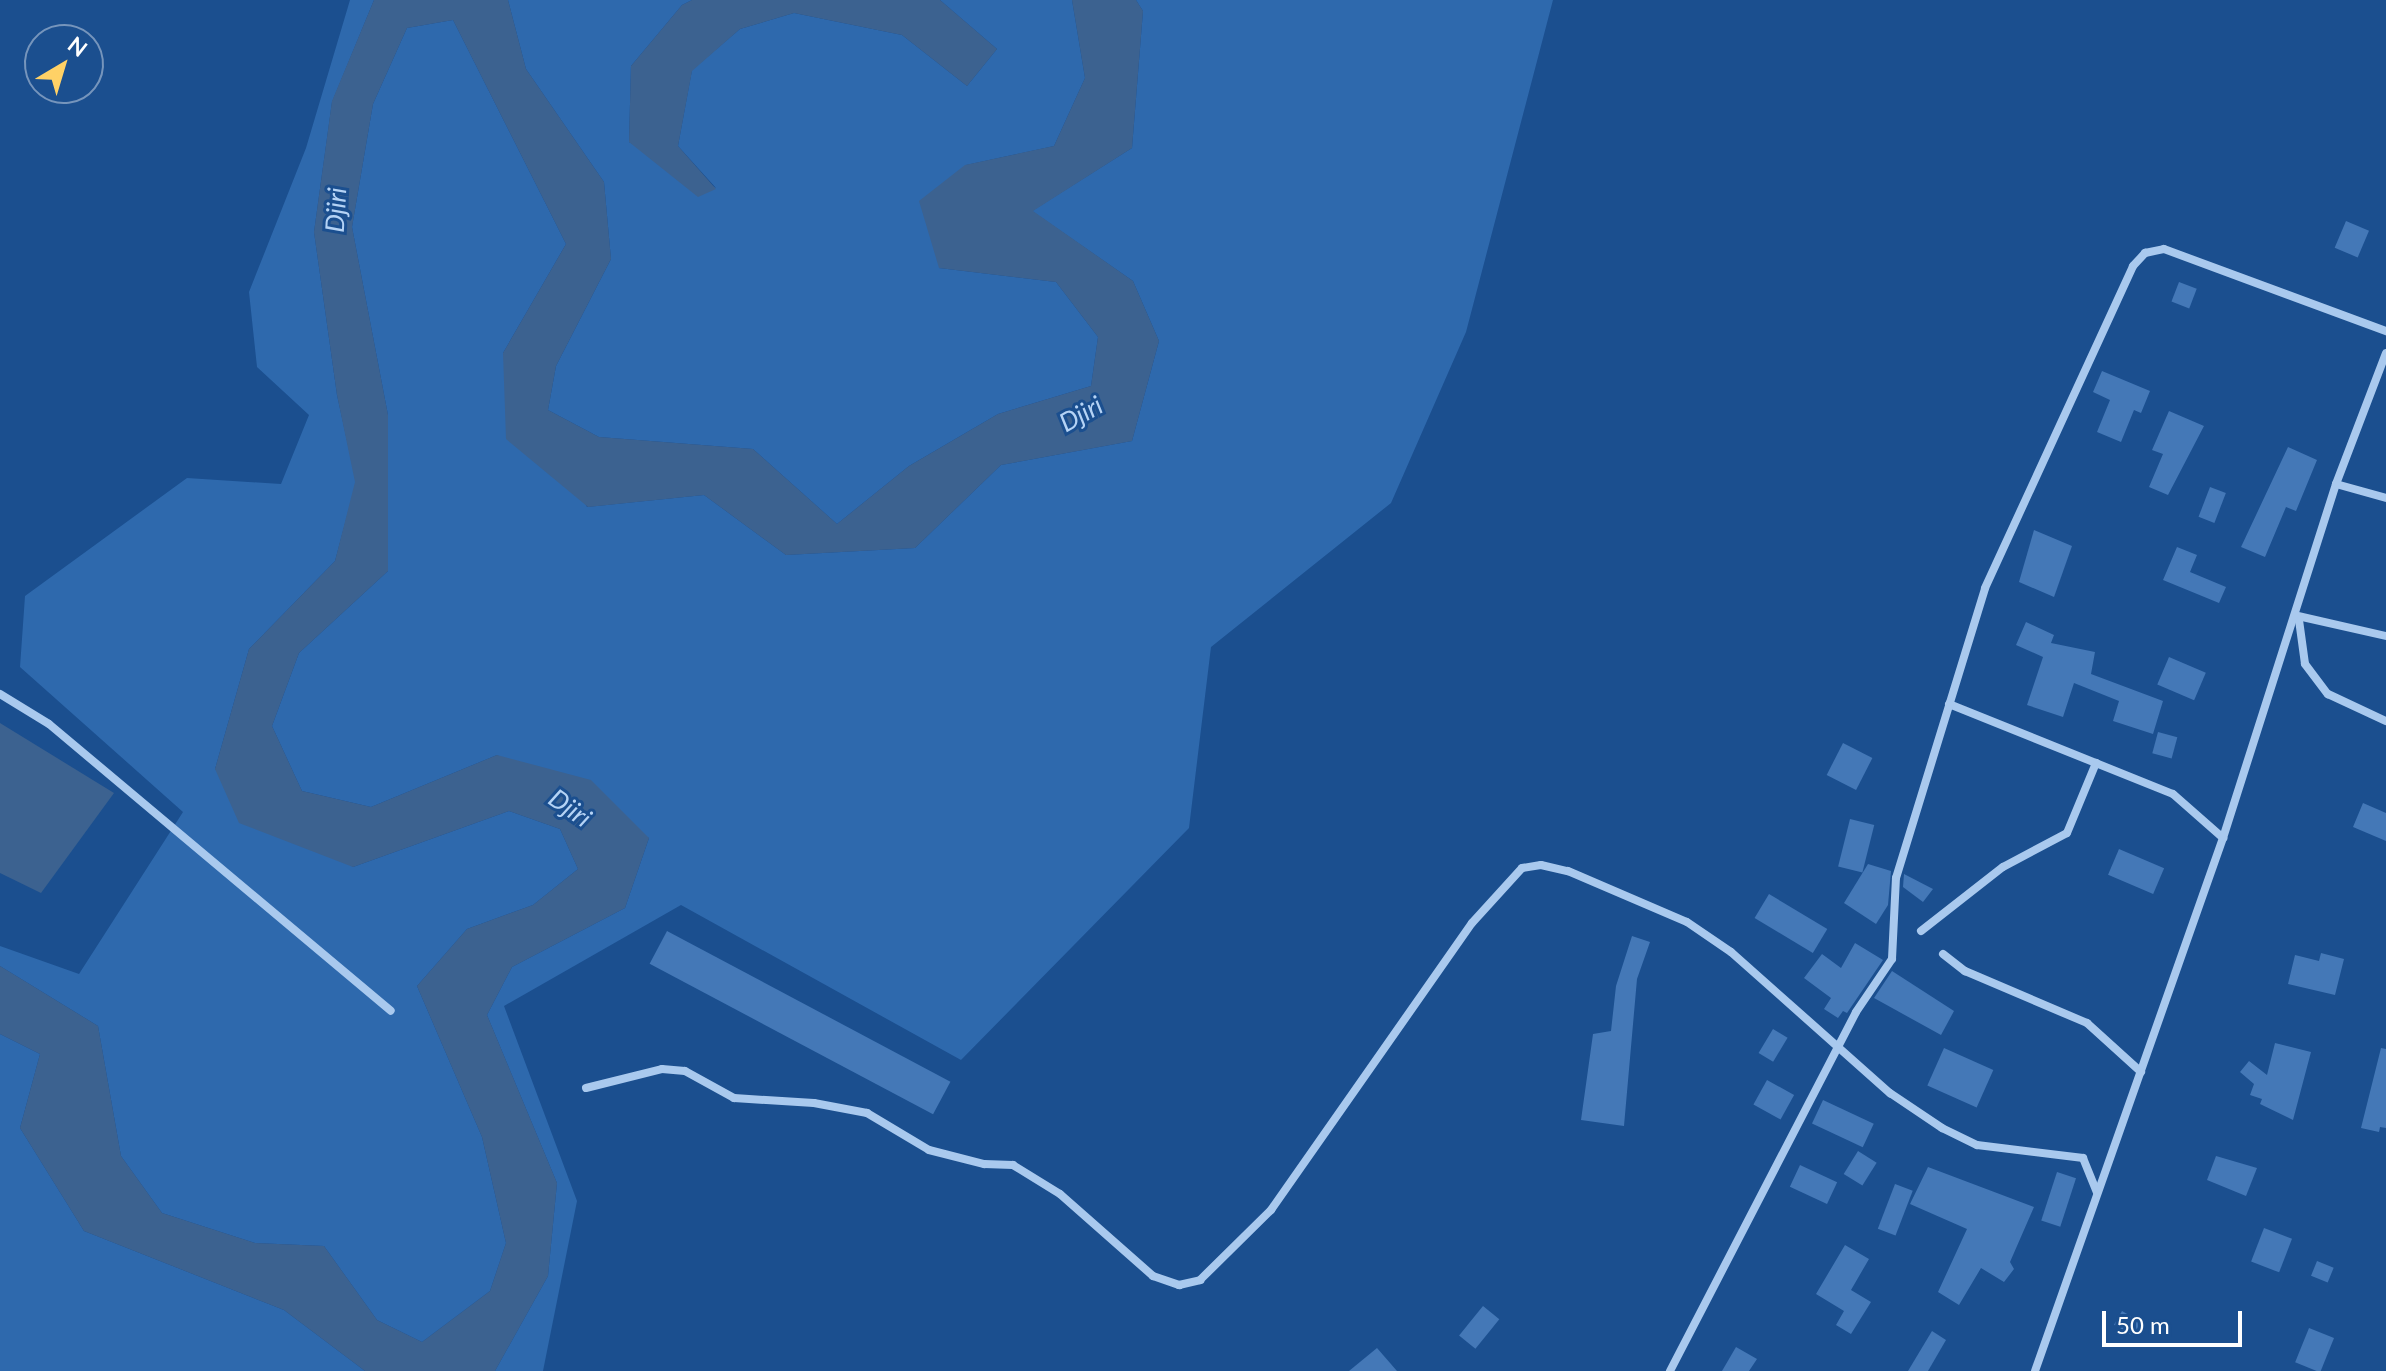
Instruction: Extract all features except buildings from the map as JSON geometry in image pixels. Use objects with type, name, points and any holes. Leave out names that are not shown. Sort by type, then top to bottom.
[{"type":"street","points":[[1670,1371],[1839,1047],[1892,959],[1896,878],[1993,563],[2086,358],[2133,266],[2145,253],[2164,249],[2386,331]]},
{"type":"street","points":[[2035,1371],[2223,838],[2298,616],[2336,484],[2386,353]]},
{"type":"street","points":[[2336,484],[2386,498]]},
{"type":"street","points":[[2298,616],[2386,636]]},
{"type":"street","points":[[2298,616],[2305,664],[2328,694],[2386,721]]},
{"type":"street","points":[[0,694],[49,724],[391,1011]]},
{"type":"street","points":[[1949,704],[2181,798],[2223,838]]},
{"type":"street","points":[[1921,931],[2003,867],[2067,833],[2096,763]]},
{"type":"street","points":[[586,1088],[662,1069],[685,1071],[734,1098],[814,1103],[867,1113],[929,1150],[984,1164],[1013,1165],[1060,1194],[1153,1276],[1179,1285],[1200,1280],[1271,1210],[1472,923],[1522,868],[1541,865],[1568,871],[1687,922],[1731,952],[1890,1093],[1957,1136],[1977,1145],[2083,1158],[2097,1192]]},
{"type":"street","points":[[1943,954],[1965,971],[2087,1023],[2141,1072]]},
{"type":"shaded area","points":[[350,0],[374,0],[332,102],[314,232],[337,395],[356,482],[335,561],[249,649],[215,769],[353,867],[509,811],[560,829],[578,869],[533,905],[467,929],[417,986],[482,1137],[506,1243],[490,1291],[422,1342],[377,1320],[324,1246],[255,1243],[162,1213],[121,1156],[98,1026],[0,966],[0,946],[79,974],[183,812],[20,667],[25,596],[187,478],[281,484],[309,415],[257,367],[249,292],[306,148]]},
{"type":"shaded area","points":[[508,0],[692,0],[682,5],[631,66],[629,142],[716,188],[678,146],[692,70],[740,29],[794,13],[902,35],[967,86],[997,49],[940,0],[1072,0],[1085,78],[1054,146],[966,165],[939,268],[1056,282],[1098,337],[1091,386],[998,414],[909,466],[837,524],[753,449],[599,437],[548,410],[556,366],[611,259],[604,182],[526,69]]},
{"type":"shaded area","points":[[1136,0],[1553,0],[1466,332],[1391,503],[1211,647],[1189,828],[961,1060],[681,905],[504,1006],[577,1201],[543,1371],[495,1371],[548,1276],[557,1183],[487,1015],[512,967],[625,908],[649,838],[497,755],[371,807],[302,791],[272,726],[299,653],[388,571],[388,415],[352,227],[373,104],[407,28],[453,20],[566,244],[503,353],[587,507],[704,495],[786,555],[915,548],[1001,465],[1132,441],[1159,341],[1133,281],[1032,211],[1132,148],[1143,11]]},
{"type":"shaded area","points":[[0,1034],[40,1054],[20,1128],[84,1231],[284,1310],[365,1371],[0,1371]]},
{"type":"water","name":"Djiri","points":[[374,0],[508,0],[526,69],[604,182],[611,259],[556,366],[548,410],[599,437],[753,449],[837,524],[909,466],[998,414],[1091,386],[1098,337],[1056,282],[939,268],[919,201],[965,165],[1054,146],[1085,78],[1072,0],[1136,0],[1143,11],[1132,148],[1033,211],[1133,281],[1159,341],[1132,441],[1001,465],[915,548],[786,555],[704,495],[588,507],[506,439],[503,353],[566,244],[453,20],[407,28],[373,104],[352,227],[388,415],[388,571],[299,653],[272,726],[302,791],[371,807],[497,755],[591,780],[649,838],[625,908],[512,967],[487,1015],[557,1183],[548,1276],[495,1371],[365,1371],[284,1310],[84,1231],[20,1128],[40,1054],[0,1034],[0,966],[98,1026],[121,1156],[162,1213],[255,1243],[324,1246],[377,1320],[422,1342],[490,1291],[506,1243],[482,1137],[417,986],[467,929],[533,905],[578,869],[560,829],[509,811],[353,867],[239,823],[215,769],[249,649],[335,561],[355,482],[337,395],[314,232],[332,101]]},
{"type":"water","points":[[692,0],[940,0],[997,49],[967,86],[902,35],[794,13],[740,29],[692,71],[678,146],[716,189],[698,197],[629,142],[631,66],[682,5]]},
{"type":"water","points":[[0,723],[114,793],[41,893],[0,873]]}]
